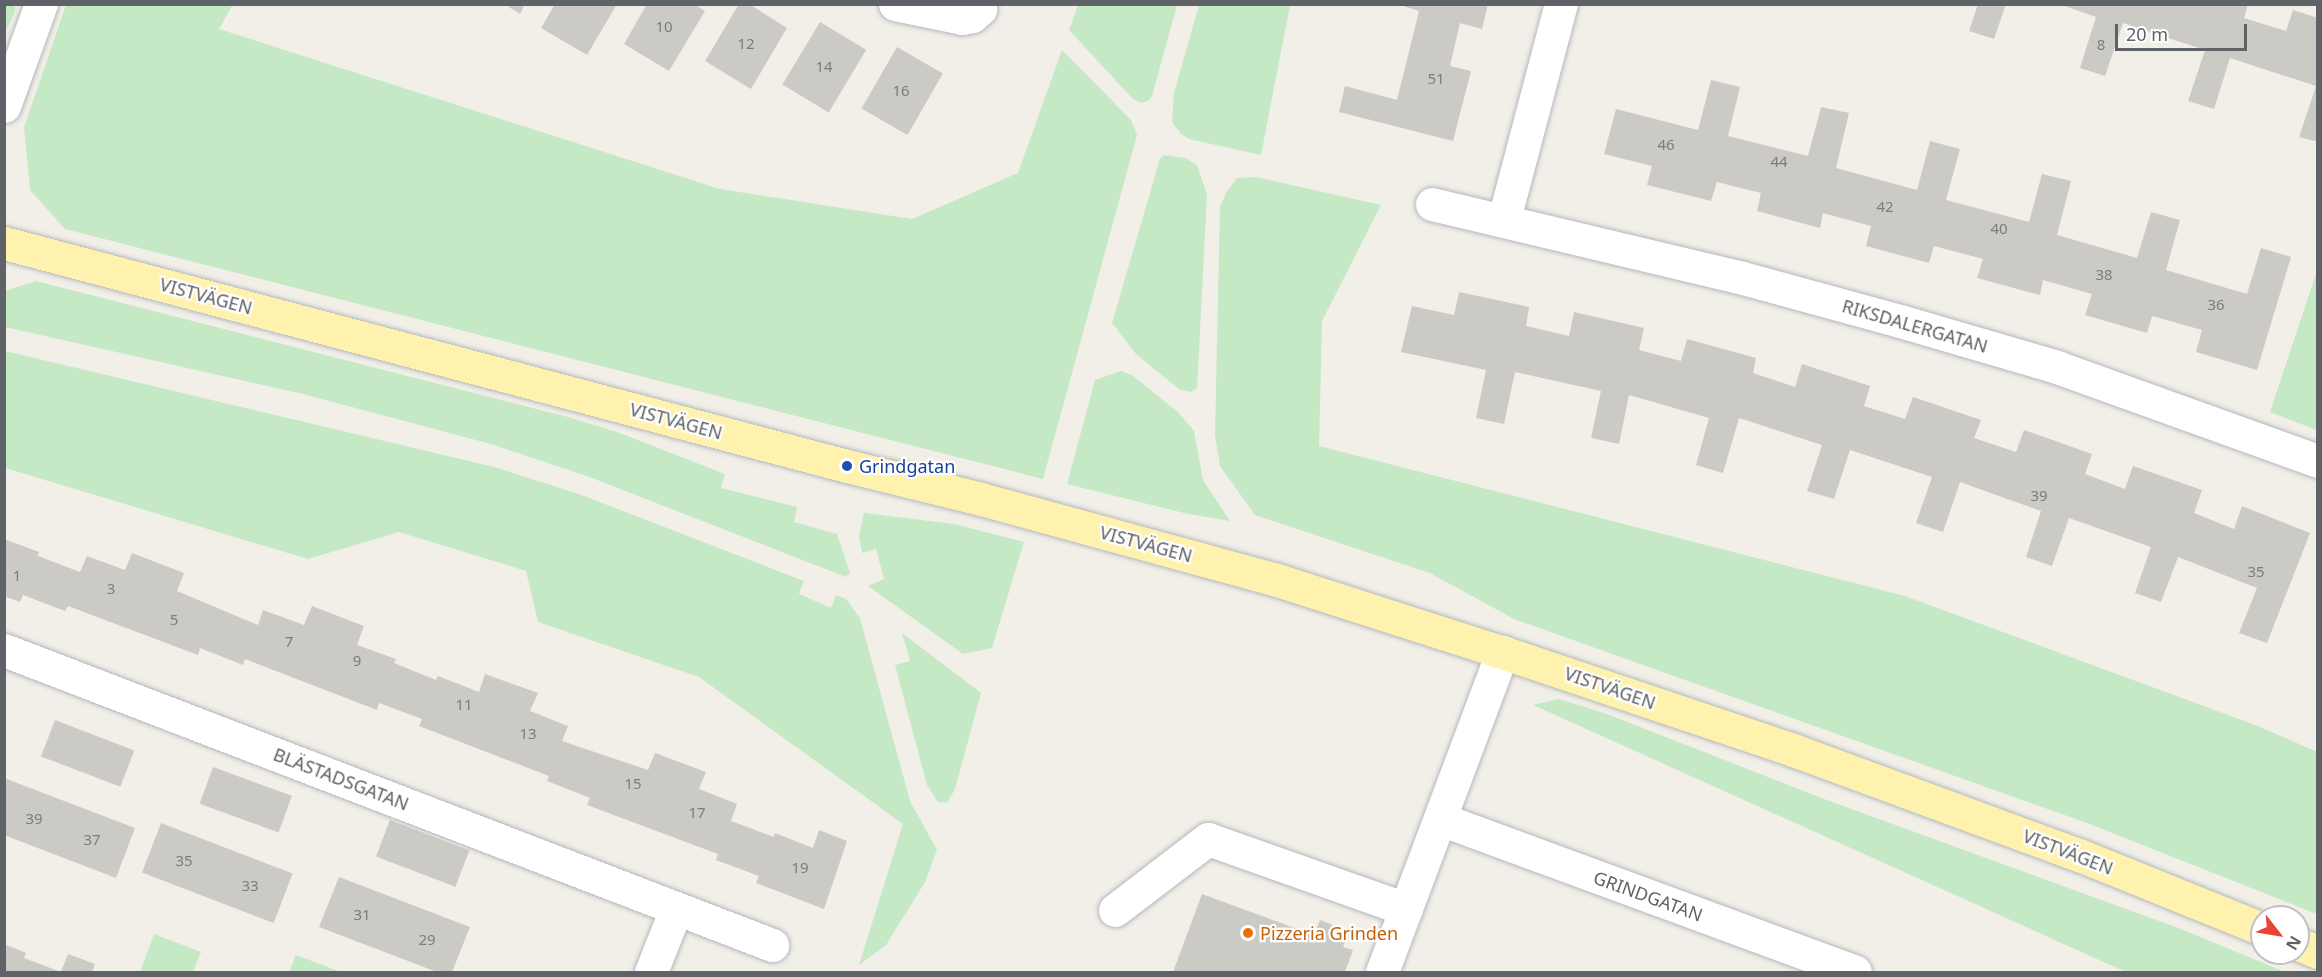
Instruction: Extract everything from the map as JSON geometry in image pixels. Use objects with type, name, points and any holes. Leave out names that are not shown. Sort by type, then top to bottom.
[{"type":"main road","name":"VISTVÄGEN","points":[[4,243],[847,466],[981,499],[1274,579],[1502,652],[1804,754],[2079,855],[2250,924]]},
{"type":"street","points":[[4,106],[41,4]]},
{"type":"street","points":[[896,4],[962,18],[972,16],[981,9],[973,4]]},
{"type":"street","points":[[1504,219],[1561,4]]},
{"type":"street","name":"RIKSDALERGATAN","points":[[1432,204],[1504,219],[1739,277],[1912,324],[2058,368],[2318,461]]},
{"type":"street","name":"BLÄSTADSGATAN","points":[[4,650],[772,945]]},
{"type":"street","points":[[1382,972],[1502,652]]},
{"type":"street","name":"GRINDGATAN","points":[[1440,819],[1855,972]]},
{"type":"street","points":[[1115,910],[1208,839],[1406,909]]},
{"type":"street","points":[[651,972],[676,909]]},
{"type":"green space","points":[[5,4],[15,5],[15,12],[5,33]]},
{"type":"green space","points":[[233,4],[219,29],[720,189],[912,219],[1018,173],[1062,50],[1131,120],[1137,135],[1043,479],[65,229],[30,190],[24,127],[66,5]]},
{"type":"green space","points":[[1078,5],[1177,5],[1152,96],[1148,101],[1141,103],[1133,99],[1069,30]]},
{"type":"green space","points":[[1199,5],[1290,5],[1261,155],[1189,139],[1181,134],[1172,122],[1174,93]]},
{"type":"green space","points":[[1164,155],[1185,158],[1197,165],[1207,195],[1197,388],[1191,392],[1179,389],[1136,354],[1112,323],[1160,159]]},
{"type":"green space","points":[[1256,177],[1381,205],[1322,321],[1319,446],[1905,596],[2258,726],[2317,752],[2317,914],[2310,911],[2310,905],[2294,905],[2087,823],[1514,619],[1430,573],[1255,515],[1220,466],[1215,435],[1220,207],[1226,193],[1237,178]]},
{"type":"green space","points":[[2317,271],[2317,430],[2270,412]]},
{"type":"green space","points":[[36,281],[568,417],[617,432],[725,474],[721,488],[797,507],[794,522],[837,534],[850,573],[846,577],[587,476],[491,444],[303,394],[5,327],[5,291]]},
{"type":"green space","points":[[5,351],[494,467],[579,494],[804,581],[799,594],[831,608],[836,595],[846,599],[860,618],[910,801],[937,850],[925,882],[886,945],[859,965],[903,824],[699,677],[538,622],[526,571],[399,532],[308,559],[5,468]]},
{"type":"green space","points":[[1121,371],[1133,376],[1179,413],[1194,431],[1203,480],[1230,521],[1184,513],[1067,484],[1095,380]]},
{"type":"green space","points":[[864,513],[954,524],[1024,542],[992,648],[963,654],[868,586],[884,579],[876,549],[862,553],[859,537]]},
{"type":"green space","points":[[902,633],[981,693],[955,789],[947,803],[938,802],[927,785],[895,665],[910,661]]},
{"type":"green space","points":[[1559,699],[1607,714],[1824,799],[2181,929],[2250,958],[2250,965],[2268,965],[2285,972],[2126,972],[1533,705]]},
{"type":"green space","points":[[154,934],[201,952],[193,972],[140,972]]},
{"type":"green space","points":[[296,955],[341,972],[289,972]]},
{"type":"building","points":[[504,4],[525,4],[520,14]]},
{"type":"building","points":[[555,4],[617,4],[587,55],[541,28]]},
{"type":"building","points":[[647,4],[694,4],[705,11],[669,71],[624,44]]},
{"type":"building","points":[[739,4],[749,4],[787,28],[751,89],[705,61]]},
{"type":"building","points":[[1397,4],[1488,4],[1482,29],[1460,23],[1450,66],[1471,71],[1453,141],[1339,112],[1345,86],[1397,100],[1419,11]]},
{"type":"building","points":[[1978,4],[2006,4],[1994,39],[1969,31]]},
{"type":"building","points":[[2059,4],[2248,4],[2244,18],[2286,31],[2293,10],[2318,18],[2318,142],[2299,137],[2316,86],[2230,58],[2214,109],[2188,101],[2205,50],[2123,23],[2105,76],[2080,68],[2096,17]]},
{"type":"building","points":[[820,22],[866,50],[829,112],[782,85]]},
{"type":"building","points":[[897,47],[943,73],[907,135],[862,108]]},
{"type":"building","points":[[1711,80],[1740,87],[1728,136],[1808,156],[1821,107],[1849,113],[1836,168],[1917,190],[1930,141],[1960,149],[1946,200],[2029,222],[2042,174],[2071,181],[2057,235],[2137,258],[2151,212],[2180,220],[2166,270],[2247,294],[2261,248],[2291,257],[2257,370],[2196,352],[2202,330],[2152,316],[2147,333],[2085,315],[2092,294],[2043,280],[2040,295],[1977,278],[1983,259],[1934,246],[1929,263],[1866,246],[1871,226],[1823,213],[1820,228],[1757,211],[1761,193],[1717,182],[1711,201],[1647,185],[1652,166],[1604,154],[1616,109],[1698,130]]},
{"type":"building","points":[[1459,292],[1529,307],[1526,326],[1569,336],[1574,312],[1644,328],[1639,350],[1681,361],[1687,339],[1756,358],[1753,373],[1795,387],[1802,364],[1870,386],[1864,406],[1905,419],[1913,397],[1981,420],[1974,438],[2016,452],[2024,430],[2092,454],[2085,474],[2125,489],[2133,466],[2202,490],[2194,513],[2234,529],[2242,506],[2310,533],[2267,643],[2239,633],[2257,588],[2178,557],[2161,602],[2135,593],[2151,547],[2069,518],[2052,566],[2026,557],[2041,511],[1960,482],[1943,532],[1916,523],[1932,477],[1850,450],[1834,499],[1807,491],[1822,445],[1739,418],[1723,473],[1696,465],[1709,418],[1629,395],[1619,444],[1591,438],[1601,391],[1515,372],[1504,424],[1476,418],[1486,370],[1401,352],[1412,306],[1454,315]]},
{"type":"building","points":[[4,539],[39,552],[38,556],[80,572],[87,556],[125,570],[132,553],[184,573],[177,591],[258,625],[263,610],[304,625],[312,606],[364,626],[357,645],[396,659],[394,663],[436,680],[438,676],[479,692],[485,674],[538,693],[530,711],[568,726],[562,741],[648,770],[655,753],[706,772],[699,789],[737,804],[731,821],[774,837],[775,833],[813,848],[819,830],[847,841],[824,909],[756,883],[759,876],[716,860],[718,854],[587,805],[590,798],[547,781],[549,776],[419,726],[422,719],[379,703],[377,710],[245,659],[243,665],[200,648],[198,655],[68,606],[65,611],[23,595],[20,602],[4,596]]},
{"type":"building","points":[[55,720],[134,750],[120,787],[41,756]]},
{"type":"building","points":[[213,767],[292,796],[279,832],[200,804]]},
{"type":"building","points":[[4,778],[135,828],[116,878],[4,835]]},
{"type":"building","points":[[390,820],[469,850],[455,887],[376,856]]},
{"type":"building","points":[[161,823],[293,874],[274,923],[142,872]]},
{"type":"building","points":[[339,877],[470,927],[452,972],[437,972],[319,927]]},
{"type":"building","name":"Pizzeria Grinden","points":[[1202,894],[1314,935],[1320,920],[1349,931],[1343,947],[1353,950],[1345,972],[1173,972]]},
{"type":"building","points":[[4,944],[26,953],[24,958],[61,972],[4,972]]},
{"type":"building","points":[[68,954],[95,964],[92,972],[61,972]]},
{"type":"place","name":"Grindgatan","points":[[847,466]]},
{"type":"place","name":"Pizzeria Grinden","points":[[1248,933]]}]
